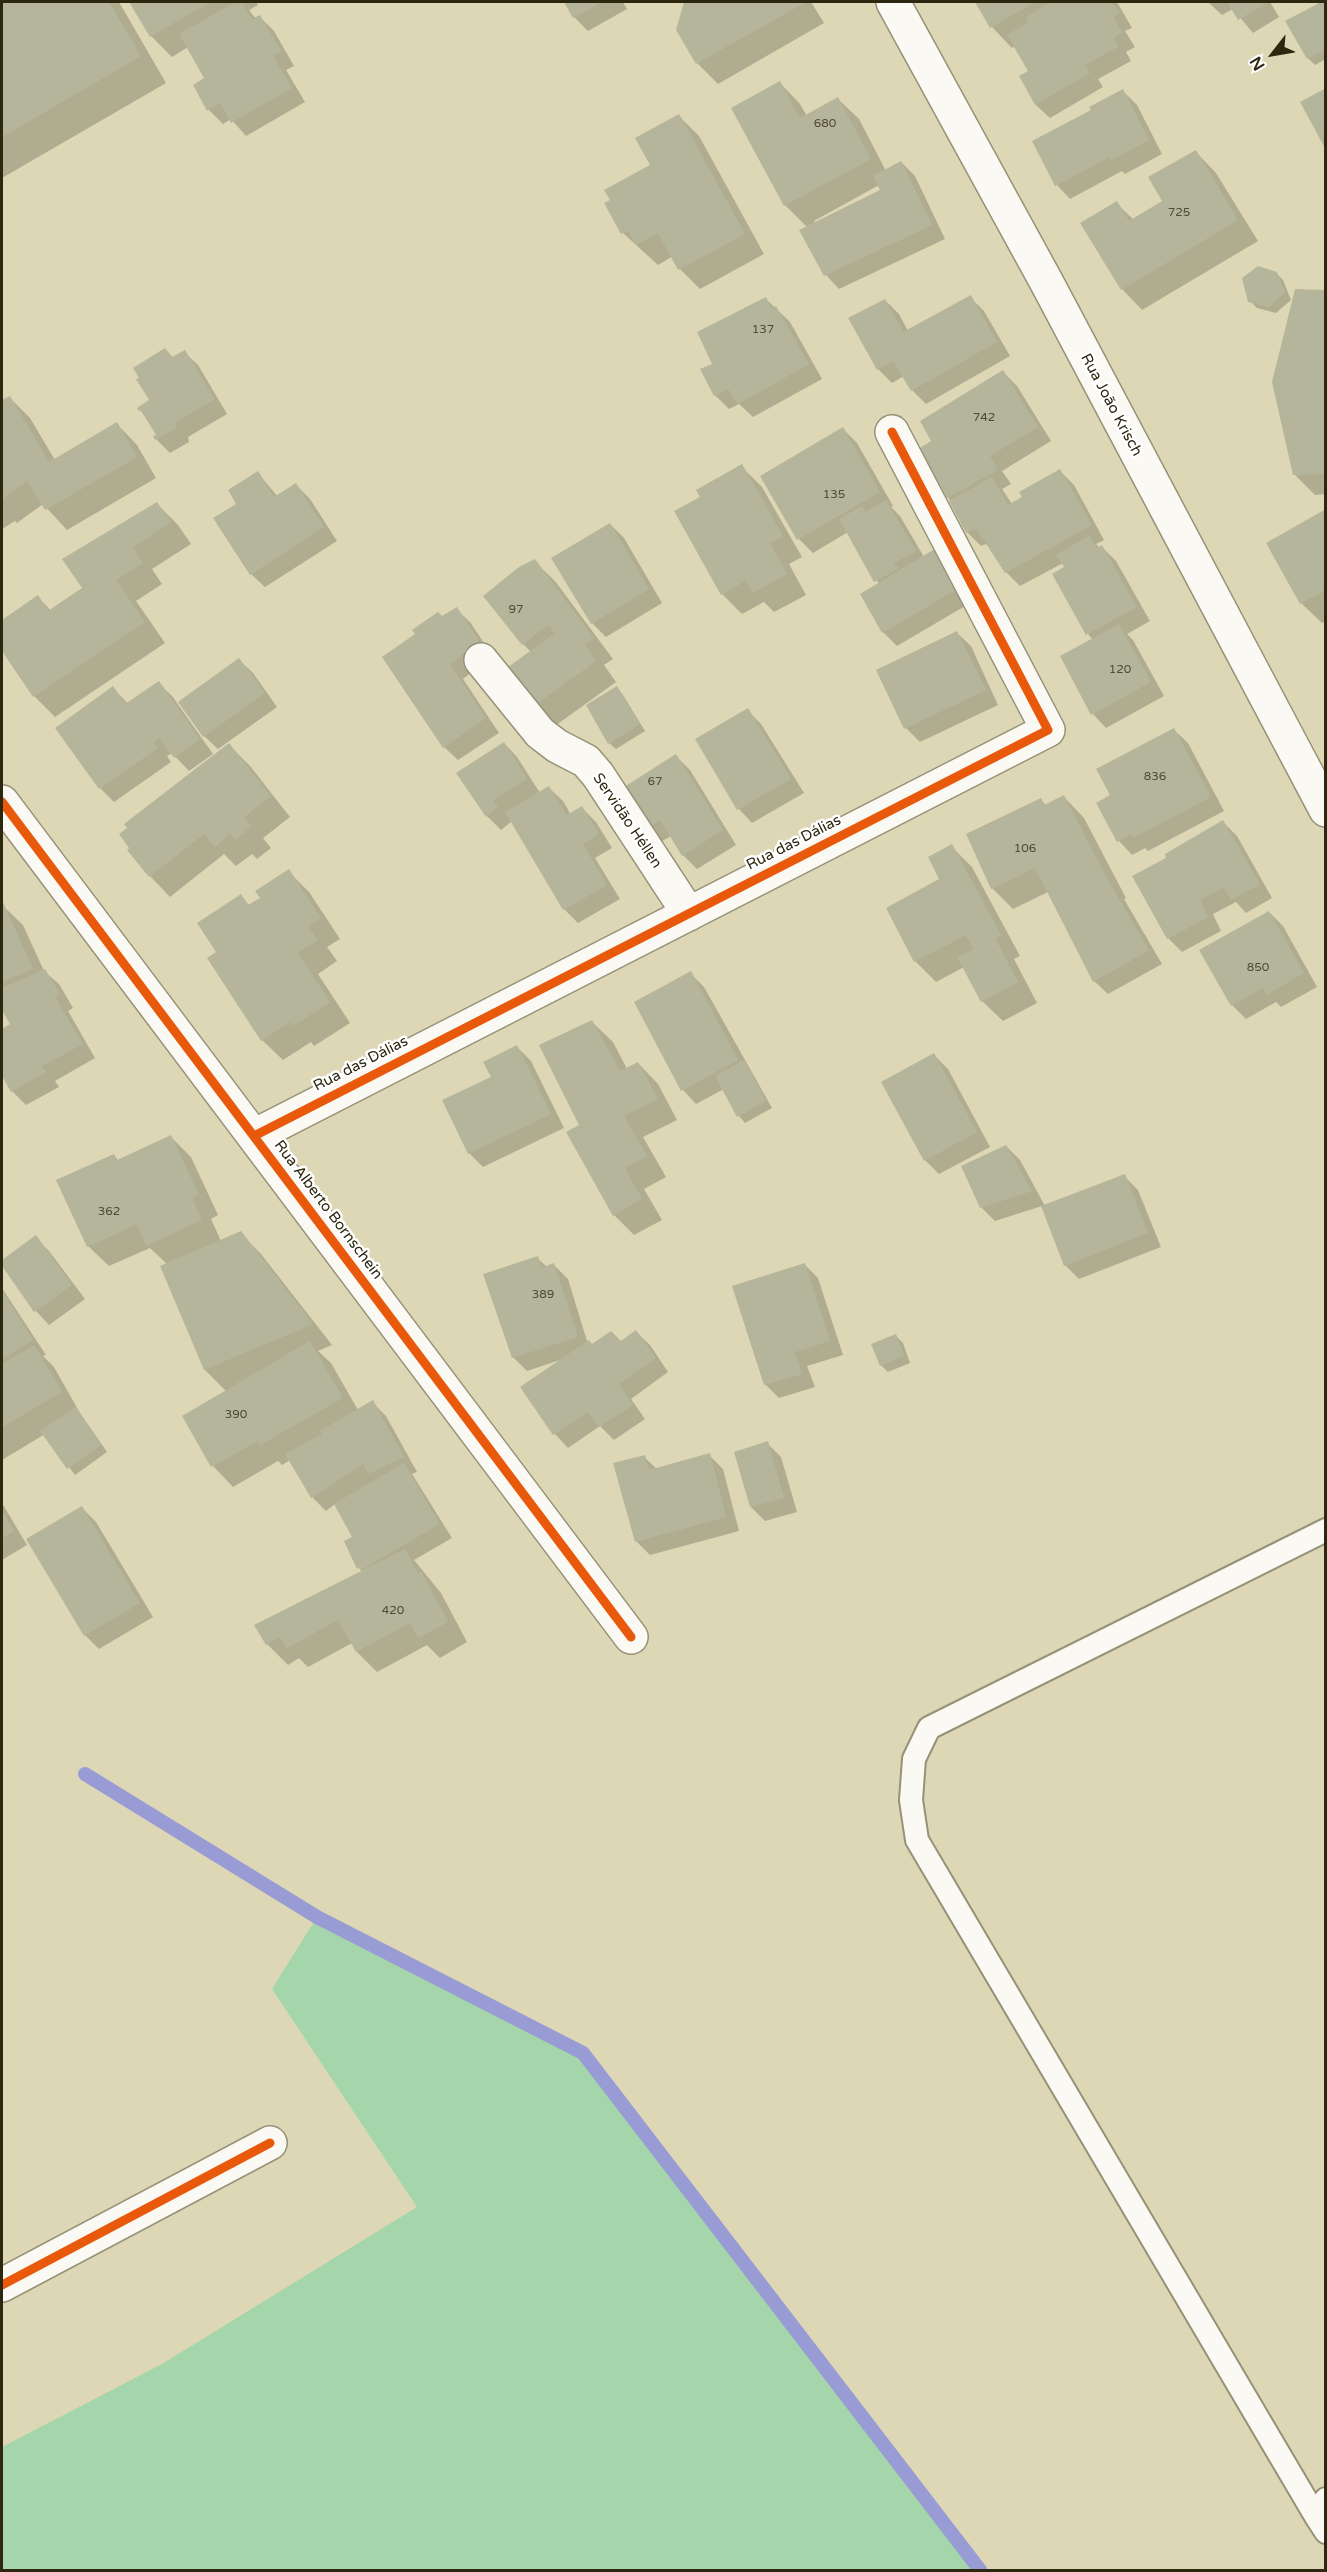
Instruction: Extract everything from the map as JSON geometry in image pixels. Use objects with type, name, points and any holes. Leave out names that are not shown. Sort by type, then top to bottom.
[{"type":"street","name":"Rua João Krisch","points":[[893,2],[1058,304],[1326,810]]},
{"type":"street","name":"Rua das Dálias","points":[[254,1136],[1048,730],[892,432]]},
{"type":"street","name":"Servidão Héllen","points":[[481,660],[540,733],[556,746],[586,761],[598,775],[689,914]]},
{"type":"street","name":"Rua Alberto Bornschein","points":[[2,802],[631,1637]]},
{"type":"street","points":[[2,2285],[270,2144]]},
{"type":"lane","points":[[1322,2515],[917,1840],[910,1800],[914,1760],[929,1728],[1326,1530]]},
{"type":"green space","points":[[317,1917],[583,2053],[980,2570],[2,2570],[2,2447],[162,2364],[417,2207],[272,1989]]},
{"type":"building","points":[[2,2],[109,2],[141,56],[2,137]]},
{"type":"building","points":[[129,2],[210,2],[150,37]]},
{"type":"building","points":[[236,2],[242,2],[252,19],[260,15],[281,51],[273,56],[292,88],[231,123],[220,103],[207,111],[193,85],[204,78],[179,34]]},
{"type":"building","points":[[564,2],[602,2],[573,18]]},
{"type":"building","points":[[684,2],[806,2],[696,64],[676,30]]},
{"type":"building","points":[[975,2],[1035,2],[990,28]]},
{"type":"building","points":[[1050,2],[1112,2],[1120,14],[1113,17],[1122,32],[1113,38],[1119,46],[1085,65],[1090,73],[1035,105],[1019,76],[1028,71],[1007,35],[1028,23],[1025,18]]},
{"type":"building","points":[[1227,2],[1265,2],[1266,3],[1238,20]]},
{"type":"building","points":[[1321,2],[1326,2],[1326,49],[1307,59],[1285,21]]},
{"type":"building","points":[[780,81],[800,118],[838,97],[871,159],[784,206],[731,108]]},
{"type":"building","points":[[1326,88],[1326,150],[1300,102]]},
{"type":"building","points":[[1123,89],[1149,140],[1110,161],[1108,158],[1055,186],[1032,141],[1091,110],[1089,107]]},
{"type":"building","points":[[679,114],[745,234],[678,270],[658,233],[636,245],[628,231],[621,234],[604,203],[610,200],[604,190],[650,165],[635,138]]},
{"type":"building","points":[[1196,150],[1238,220],[1121,290],[1080,223],[1117,201],[1129,221],[1162,201],[1148,177]]},
{"type":"building","points":[[901,161],[932,225],[824,276],[799,230],[880,190],[873,176]]},
{"type":"building","points":[[1258,266],[1277,272],[1285,292],[1269,307],[1248,302],[1242,278]]},
{"type":"building","points":[[1295,289],[1326,290],[1326,474],[1293,475],[1272,382]]},
{"type":"building","points":[[971,295],[997,342],[911,391],[893,361],[877,370],[848,318],[885,299],[903,332]]},
{"type":"building","points":[[766,297],[772,309],[776,306],[809,364],[738,404],[728,389],[714,396],[700,369],[712,364],[697,332]]},
{"type":"building","points":[[165,348],[172,357],[185,350],[215,399],[175,423],[176,428],[155,440],[153,436],[156,435],[141,410],[137,408],[149,400],[136,379],[139,378],[133,368]]},
{"type":"building","points":[[1003,370],[1038,427],[990,456],[998,470],[947,498],[920,448],[931,441],[920,421]]},
{"type":"building","points":[[10,396],[49,462],[117,422],[137,457],[45,510],[27,481],[2,499],[2,400]]},
{"type":"building","points":[[843,427],[880,492],[797,540],[760,476]]},
{"type":"building","points":[[742,464],[783,536],[770,543],[787,574],[753,593],[745,581],[721,595],[674,511],[700,497],[696,490]]},
{"type":"building","points":[[1060,469],[1092,525],[1005,573],[976,528],[966,533],[949,501],[992,477],[1008,505],[1022,497],[1019,492]]},
{"type":"building","points":[[258,471],[274,497],[296,483],[324,527],[250,575],[213,518],[236,504],[228,490]]},
{"type":"building","points":[[886,500],[916,551],[894,563],[898,569],[874,582],[839,519],[862,506],[866,512]]},
{"type":"building","points":[[157,502],[171,522],[133,548],[143,563],[116,580],[145,622],[33,697],[2,651],[2,620],[38,595],[48,611],[82,588],[62,559]]},
{"type":"building","points":[[1326,509],[1326,590],[1300,604],[1266,543]]},
{"type":"building","points":[[610,523],[649,589],[591,624],[551,558]]},
{"type":"building","points":[[1089,536],[1097,548],[1102,545],[1137,607],[1086,635],[1052,574],[1064,567],[1056,555]]},
{"type":"building","points":[[938,547],[959,588],[882,633],[860,594]]},
{"type":"building","points":[[535,559],[594,638],[585,644],[596,661],[531,708],[504,670],[555,633],[548,625],[522,645],[483,596],[519,567]]},
{"type":"building","points":[[457,607],[479,641],[450,664],[486,718],[443,748],[382,657],[415,634],[412,630],[438,612],[442,616]]},
{"type":"building","points":[[1119,624],[1151,682],[1091,715],[1060,656]]},
{"type":"building","points":[[957,631],[986,690],[904,729],[876,670]]},
{"type":"building","points":[[239,658],[265,693],[203,737],[178,702]]},
{"type":"building","points":[[159,681],[200,739],[174,758],[159,738],[154,742],[158,748],[99,789],[55,728],[113,686],[125,704]]},
{"type":"building","points":[[617,686],[640,724],[608,744],[586,705]]},
{"type":"building","points":[[748,708],[791,779],[737,810],[695,739]]},
{"type":"building","points":[[1174,728],[1211,797],[1133,838],[1132,834],[1117,842],[1096,803],[1110,795],[1096,769]]},
{"type":"building","points":[[504,742],[527,779],[493,800],[498,807],[486,817],[456,773]]},
{"type":"building","points":[[229,743],[271,796],[244,817],[251,827],[235,840],[230,834],[215,847],[204,834],[149,877],[127,850],[129,848],[119,834],[127,828],[124,824]]},
{"type":"building","points":[[676,754],[723,830],[682,856],[660,820],[647,828],[621,789]]},
{"type":"building","points":[[549,786],[567,815],[582,806],[599,834],[583,844],[607,885],[563,910],[505,812]]},
{"type":"building","points":[[1064,795],[1106,877],[1149,950],[1093,982],[1035,868],[991,889],[966,834],[1041,798],[1044,805]]},
{"type":"building","points":[[1223,820],[1260,884],[1231,900],[1224,887],[1200,900],[1208,917],[1167,939],[1132,876],[1166,858],[1165,854]]},
{"type":"building","points":[[952,844],[1001,935],[995,938],[1018,982],[981,1002],[957,957],[973,949],[966,935],[914,962],[886,908],[939,879],[928,857]]},
{"type":"building","points":[[289,869],[321,918],[308,926],[318,940],[298,953],[330,1002],[293,1026],[290,1022],[261,1041],[207,958],[216,952],[197,923],[241,894],[248,905],[260,898],[255,891]]},
{"type":"building","points":[[2,900],[33,969],[2,982]]},
{"type":"building","points":[[1269,911],[1304,973],[1266,995],[1263,988],[1231,1006],[1199,950]]},
{"type":"building","points":[[45,969],[60,994],[55,997],[83,1044],[42,1066],[46,1072],[11,1092],[2,1076],[2,1029],[10,1024],[2,1010],[2,988]]},
{"type":"building","points":[[691,971],[738,1060],[681,1091],[634,1002]]},
{"type":"building","points":[[592,1020],[620,1071],[638,1062],[658,1099],[624,1116],[647,1156],[625,1168],[642,1199],[613,1216],[566,1132],[579,1125],[539,1045]]},
{"type":"building","points":[[517,1045],[551,1114],[468,1154],[442,1100],[491,1077],[483,1062]]},
{"type":"building","points":[[934,1053],[977,1132],[924,1161],[881,1082]]},
{"type":"building","points":[[744,1060],[766,1101],[737,1117],[715,1076]]},
{"type":"building","points":[[171,1135],[199,1195],[192,1198],[202,1220],[146,1246],[137,1224],[87,1247],[56,1180],[114,1154],[117,1160]]},
{"type":"building","points":[[1006,1145],[1032,1191],[980,1208],[961,1166]]},
{"type":"building","points":[[1125,1174],[1148,1233],[1064,1266],[1041,1206]]},
{"type":"building","points":[[241,1231],[313,1324],[204,1370],[160,1266]]},
{"type":"building","points":[[36,1235],[72,1285],[34,1312],[2,1266],[2,1260]]},
{"type":"building","points":[[538,1256],[541,1268],[554,1263],[578,1337],[512,1358],[483,1274]]},
{"type":"building","points":[[805,1263],[830,1341],[795,1352],[802,1374],[764,1385],[732,1286]]},
{"type":"building","points":[[2,1291],[33,1340],[2,1359]]},
{"type":"building","points":[[636,1330],[656,1358],[619,1384],[633,1405],[599,1427],[588,1412],[553,1435],[520,1387],[589,1340],[592,1344],[611,1331],[621,1341]]},
{"type":"building","points":[[896,1334],[904,1356],[880,1366],[871,1344]]},
{"type":"building","points":[[310,1341],[343,1398],[260,1445],[258,1441],[211,1467],[182,1416]]},
{"type":"building","points":[[34,1345],[62,1392],[2,1427],[2,1364]]},
{"type":"building","points":[[373,1400],[404,1457],[368,1474],[363,1464],[311,1498],[285,1454],[322,1434],[320,1431]]},
{"type":"building","points":[[76,1407],[101,1445],[67,1469],[40,1431]]},
{"type":"building","points":[[768,1441],[784,1498],[750,1507],[734,1452]]},
{"type":"building","points":[[710,1453],[726,1517],[635,1542],[613,1463],[645,1455],[649,1470]]},
{"type":"building","points":[[404,1463],[440,1524],[361,1570],[359,1567],[357,1569],[344,1541],[352,1537],[334,1504]]},
{"type":"building","points":[[82,1506],[140,1603],[84,1636],[26,1539]]},
{"type":"building","points":[[2,1510],[14,1531],[2,1538]]},
{"type":"building","points":[[405,1549],[418,1573],[421,1571],[448,1622],[418,1638],[410,1623],[356,1652],[338,1620],[287,1648],[280,1637],[266,1645],[254,1625]]},
{"type":"waterway","points":[[85,1774],[317,1917],[583,2053],[980,2570]]},
{"type":"cycle path","points":[[254,1136],[1048,730],[892,432]]},
{"type":"cycle path","points":[[2,802],[631,1637]]},
{"type":"cycle path","points":[[2,2285],[270,2143]]}]
